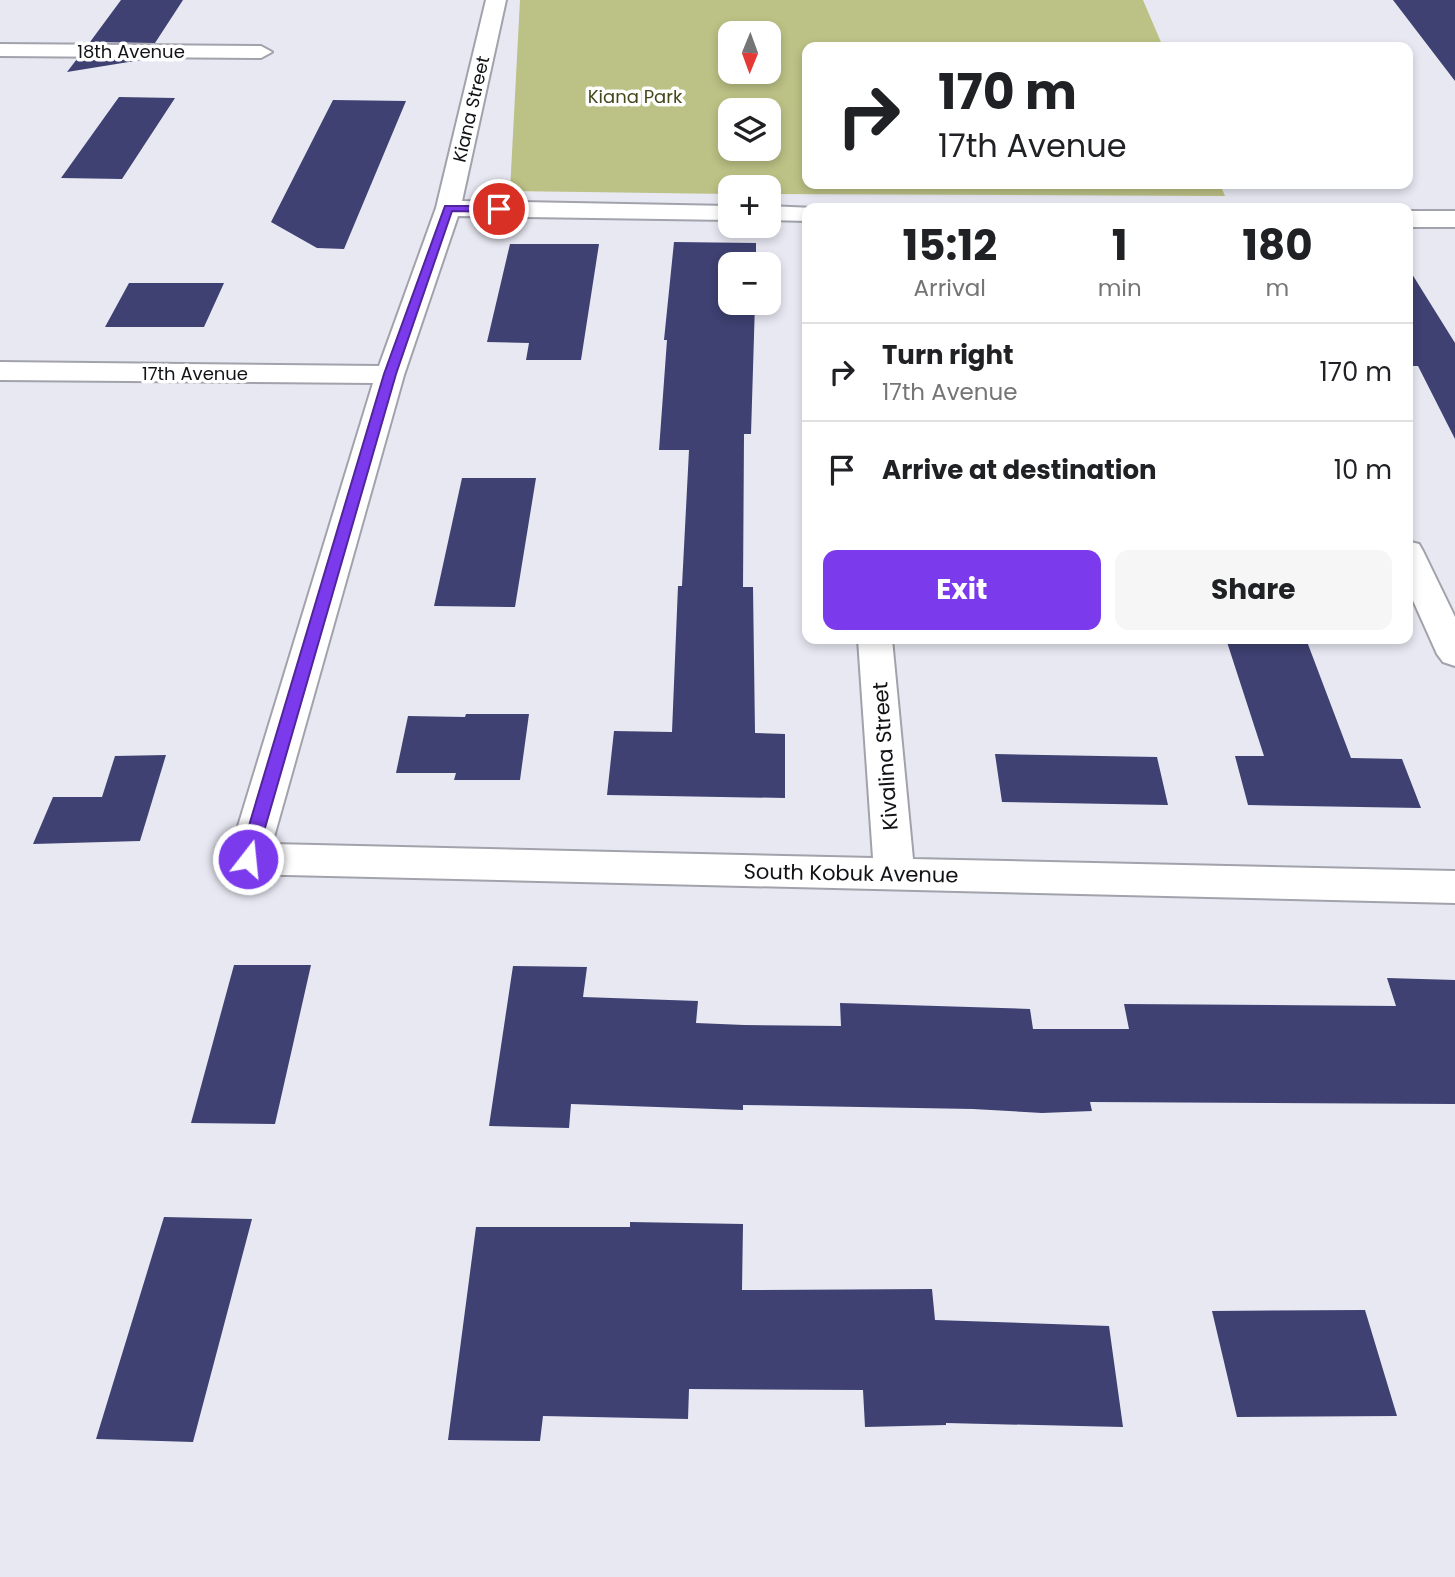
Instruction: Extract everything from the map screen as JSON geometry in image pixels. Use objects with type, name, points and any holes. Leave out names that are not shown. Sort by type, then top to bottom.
[{"type":"street","name":"Kiana Street","points":[[248,859],[390,374],[448,208],[496,0]]},
{"type":"street","name":"18th Avenue","points":[[0,50],[261,52]]},
{"type":"street","points":[[448,208],[718,213]]},
{"type":"street","points":[[781,213],[802,214]]},
{"type":"street","points":[[1413,219],[1455,219]]},
{"type":"street","name":"17th Avenue","points":[[0,371],[390,374]]},
{"type":"street","points":[[1413,564],[1455,654]]},
{"type":"street","name":"Kivalina Street","points":[[875,644],[894,874]]},
{"type":"street","name":"South Kobuk Avenue","points":[[248,859],[1455,887]]},
{"type":"green space","name":"Kiana Park","points":[[520,0],[1143,0],[1161,42],[802,42],[802,189],[1222,189],[1225,196],[781,194],[781,175],[718,175],[718,194],[510,191]]},
{"type":"building","points":[[121,0],[183,0],[155,43],[90,42]]},
{"type":"building","points":[[1393,0],[1455,0],[1455,81]]},
{"type":"building","points":[[77,59],[141,60],[67,72]]},
{"type":"building","points":[[119,97],[175,98],[122,179],[61,178]]},
{"type":"building","points":[[333,100],[406,101],[344,249],[317,248],[271,222]]},
{"type":"building","points":[[674,242],[756,243],[756,252],[718,252],[718,315],[755,315],[751,434],[744,434],[743,587],[753,587],[755,733],[785,734],[785,798],[607,795],[614,731],[672,732],[678,586],[682,586],[689,450],[659,450],[667,340],[664,340]]},
{"type":"building","points":[[510,244],[599,244],[581,360],[526,360],[529,343],[487,342]]},
{"type":"building","points":[[1413,276],[1455,343],[1455,439],[1418,366],[1413,366]]},
{"type":"building","points":[[129,283],[224,283],[204,327],[105,327]]},
{"type":"building","points":[[462,478],[536,478],[515,607],[434,606]]},
{"type":"building","points":[[1228,644],[1308,644],[1351,758],[1402,759],[1421,808],[1248,805],[1235,756],[1264,756]]},
{"type":"building","points":[[466,714],[529,714],[520,780],[454,780],[456,773],[396,773],[408,716],[465,717]]},
{"type":"building","points":[[995,754],[1157,757],[1168,805],[1002,802]]},
{"type":"building","points":[[166,755],[140,841],[33,844],[53,797],[102,797],[115,756]]},
{"type":"building","points":[[234,965],[311,965],[275,1124],[191,1123]]},
{"type":"building","points":[[513,966],[587,967],[583,997],[698,1001],[696,1023],[744,1025],[841,1026],[840,1003],[1030,1009],[1033,1029],[1129,1029],[1124,1004],[1396,1006],[1387,978],[1455,980],[1455,1104],[1090,1102],[1092,1111],[1042,1113],[973,1109],[743,1105],[743,1110],[571,1104],[569,1128],[489,1126]]},
{"type":"building","points":[[164,1217],[252,1219],[193,1442],[96,1439]]},
{"type":"building","points":[[630,1222],[743,1224],[742,1290],[932,1289],[935,1320],[1109,1326],[1123,1427],[946,1423],[865,1427],[863,1390],[689,1389],[688,1419],[543,1416],[540,1441],[448,1440],[476,1227],[630,1227]]},
{"type":"building","points":[[1365,1310],[1397,1416],[1237,1417],[1212,1311]]},
{"type":"route","points":[[248,859],[390,374],[448,208],[499,209]]}]
